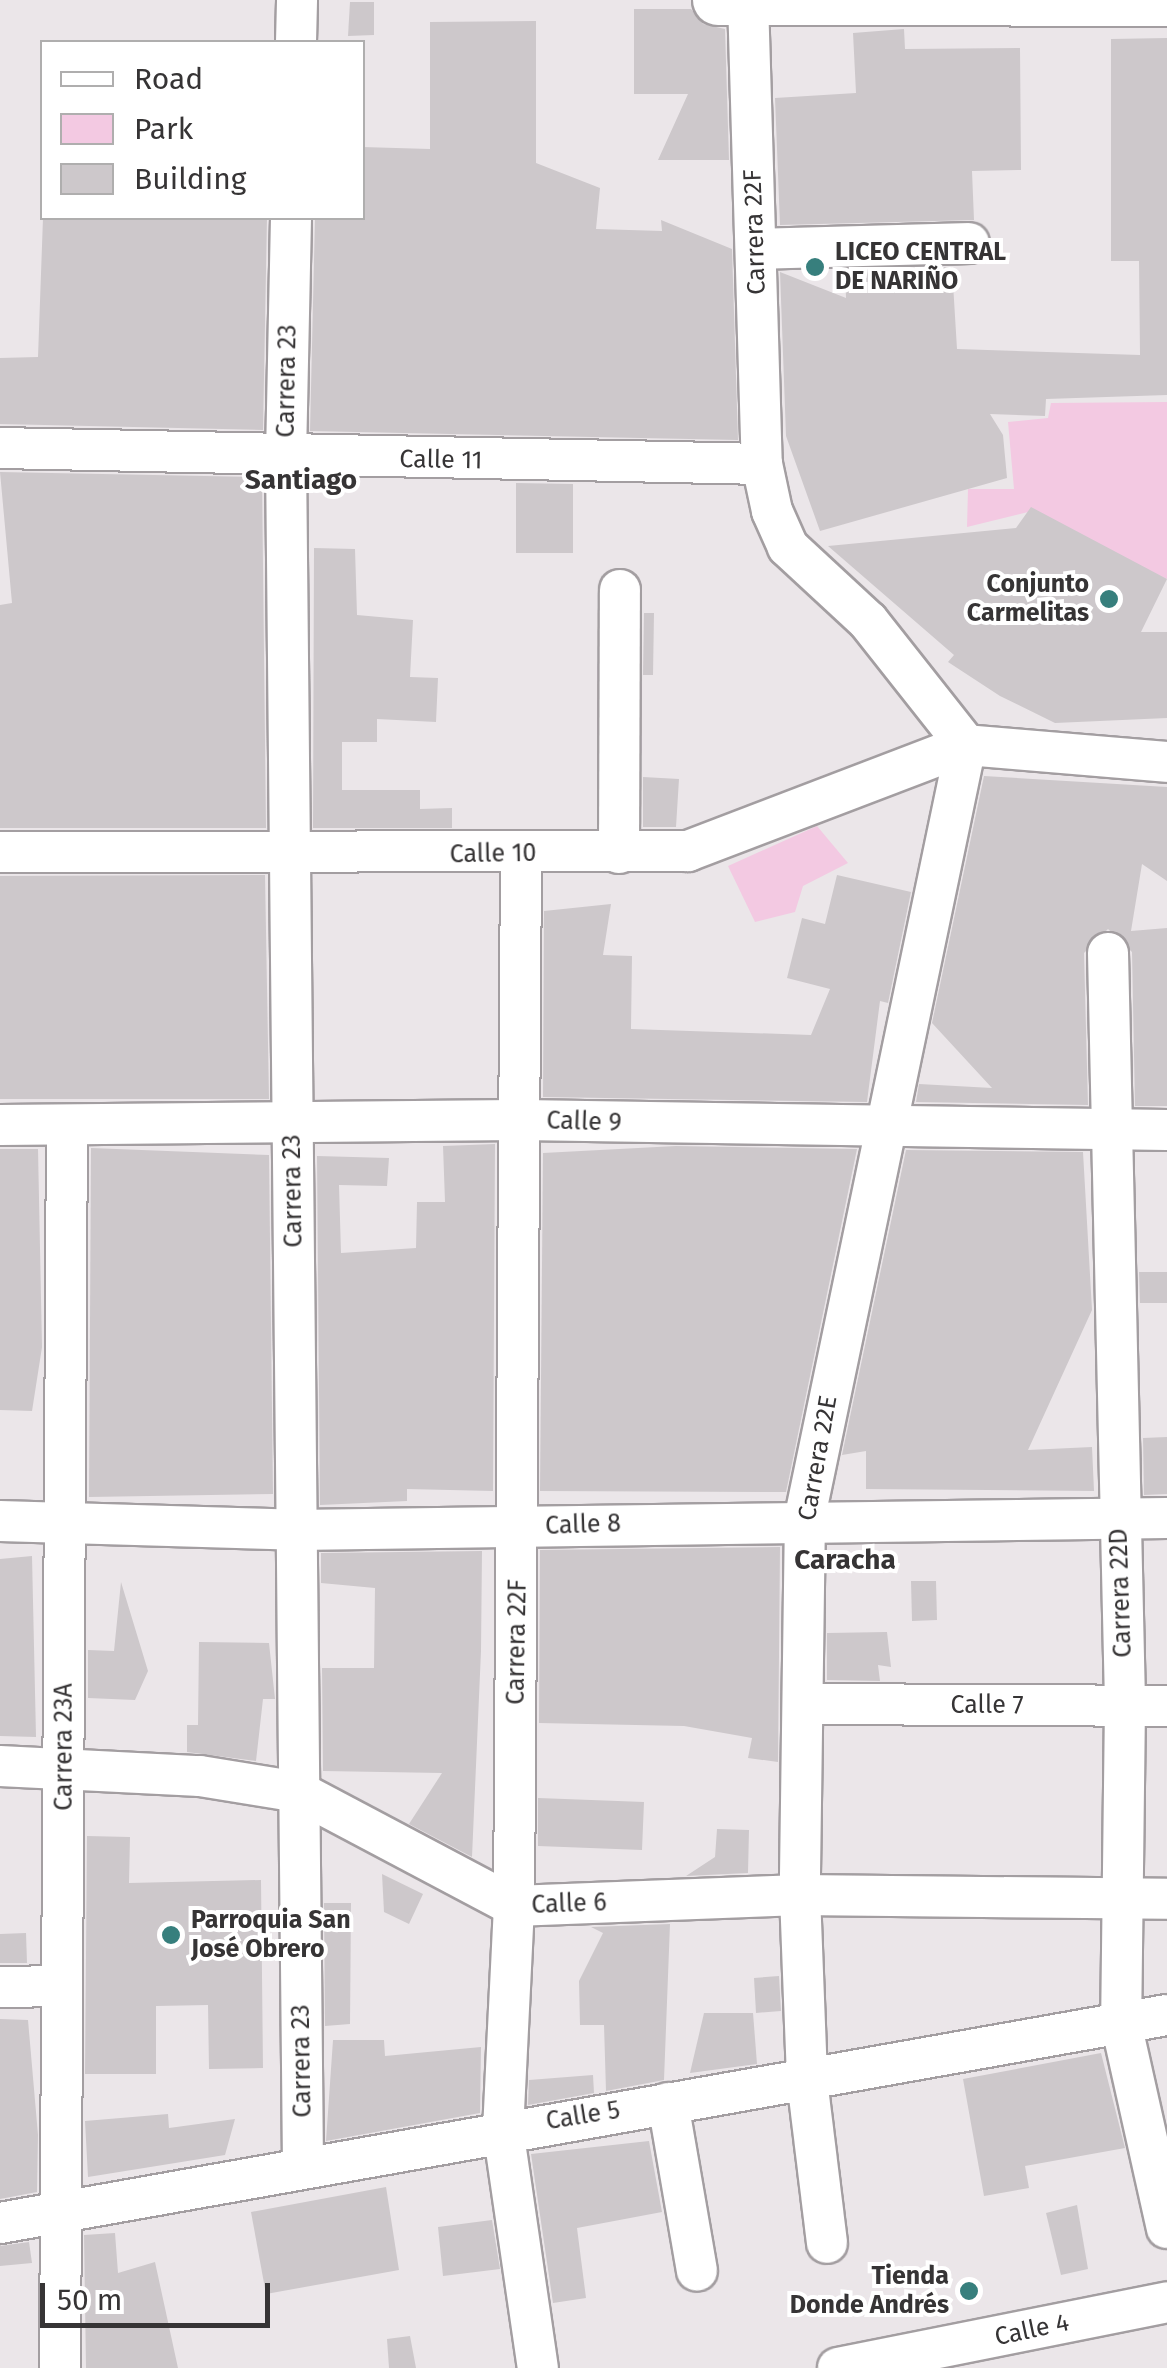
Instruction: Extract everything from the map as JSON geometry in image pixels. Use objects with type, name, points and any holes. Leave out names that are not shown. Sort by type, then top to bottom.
[{"type":"main road","points":[[718,0],[1167,2]]},
{"type":"street","points":[[296,40],[297,0]]},
{"type":"street","name":"Carrera 22F","points":[[748,0],[762,464]]},
{"type":"street","name":"Carrera 23","points":[[292,220],[286,458],[303,2165]]},
{"type":"street","points":[[756,248],[969,243]]},
{"type":"street","name":"Calle 11","points":[[0,448],[286,458],[762,464]]},
{"type":"street","points":[[762,464],[788,547],[868,622],[966,745]]},
{"type":"street","points":[[619,853],[620,590]]},
{"type":"street","name":"Calle 10","points":[[0,852],[290,858],[619,853],[714,844],[966,745],[1167,762]]},
{"type":"street","name":"Carrera 22E","points":[[827,2243],[807,2080],[800,1895],[807,1704],[805,1516],[882,1130],[966,745]]},
{"type":"street","name":"Carrera 22F","points":[[521,854],[514,1906],[503,2129],[538,2368]]},
{"type":"street","name":"Carrera 22D","points":[[1108,952],[1125,1705],[1121,2022],[1167,2228]]},
{"type":"street","name":"Calle 9","points":[[0,1125],[522,1120],[882,1130],[1167,1130]]},
{"type":"street","name":"Carrera 23A","points":[[60,2368],[57,2215],[65,1765],[62,1518],[67,1126]]},
{"type":"street","name":"Calle 8","points":[[0,1521],[62,1518],[296,1530],[518,1527],[805,1516],[1167,1518]]},
{"type":"street","name":"Calle 7","points":[[807,1704],[1167,1706]]},
{"type":"street","name":"Calle 6","points":[[0,1766],[65,1765],[298,1792],[514,1906],[800,1895],[1167,1899]]},
{"type":"street","points":[[0,1987],[61,1986]]},
{"type":"street","name":"Calle 5","points":[[0,2223],[503,2129],[807,2080],[1167,2015]]},
{"type":"street","points":[[668,2102],[697,2271]]},
{"type":"street","name":"Calle 4","points":[[838,2368],[960,2357],[1167,2302]]},
{"type":"green space","points":[[1167,402],[1167,579],[1028,512],[967,527],[968,489],[1014,489],[1008,422],[1048,418],[1051,403]]},
{"type":"green space","points":[[817,826],[848,863],[803,886],[795,912],[755,922],[728,866]]},
{"type":"building","points":[[350,2],[374,2],[374,35],[348,36]]},
{"type":"building","points":[[634,9],[691,9],[703,24],[725,29],[729,160],[658,160],[688,94],[634,94]]},
{"type":"building","points":[[536,21],[536,163],[600,188],[596,229],[662,231],[661,220],[732,249],[738,440],[310,431],[315,220],[365,220],[365,147],[430,149],[430,22]]},
{"type":"building","points":[[904,29],[905,49],[1020,48],[1021,170],[972,171],[974,220],[780,225],[775,98],[856,93],[853,33]]},
{"type":"building","points":[[1167,38],[1167,395],[1046,399],[1045,416],[990,414],[1003,435],[1007,478],[820,531],[786,436],[780,272],[846,298],[845,270],[952,267],[957,349],[1140,355],[1139,261],[1111,261],[1111,39]]},
{"type":"building","points":[[43,220],[267,220],[263,430],[0,424],[0,358],[38,357]]},
{"type":"building","points":[[0,472],[262,477],[266,828],[0,828],[0,605],[12,603]]},
{"type":"building","points":[[516,483],[573,484],[573,553],[516,553]]},
{"type":"building","points":[[1031,507],[1167,579],[1141,632],[1167,632],[1167,718],[1055,723],[1000,696],[948,662],[954,655],[828,546],[1016,528]]},
{"type":"building","points":[[314,548],[355,549],[357,615],[413,620],[410,677],[438,678],[436,722],[377,719],[377,742],[342,742],[342,790],[420,790],[420,809],[452,808],[452,828],[313,828]]},
{"type":"building","points":[[644,613],[654,613],[653,675],[643,675]]},
{"type":"building","points":[[984,776],[1167,787],[1167,881],[1142,864],[1131,931],[1167,928],[1167,1106],[1135,1106],[1132,952],[1108,929],[1084,953],[1088,1105],[916,1102],[919,1084],[992,1088],[932,1023]]},
{"type":"building","points":[[643,777],[679,779],[676,827],[643,827]]},
{"type":"building","points":[[265,875],[269,1099],[0,1099],[0,876]]},
{"type":"building","points":[[837,875],[911,892],[888,1003],[880,1001],[867,1102],[543,1097],[544,911],[611,904],[603,955],[632,956],[631,1029],[811,1035],[830,989],[787,978],[802,918],[825,924]]},
{"type":"building","points":[[495,1144],[493,1491],[407,1489],[407,1501],[320,1505],[317,1156],[389,1158],[387,1186],[339,1185],[341,1253],[416,1248],[417,1202],[445,1202],[443,1146]]},
{"type":"building","points":[[676,1146],[857,1149],[786,1492],[540,1491],[543,1153]]},
{"type":"building","points":[[91,1148],[269,1155],[273,1494],[89,1497]]},
{"type":"building","points":[[0,1149],[38,1149],[42,1347],[32,1411],[0,1410]]},
{"type":"building","points":[[906,1150],[1083,1152],[1092,1310],[1028,1450],[1092,1447],[1094,1491],[866,1489],[866,1451],[842,1455]]},
{"type":"building","points":[[1139,1272],[1167,1272],[1167,1303],[1140,1303]]},
{"type":"building","points":[[1167,1437],[1167,1494],[1144,1495],[1143,1438]]},
{"type":"building","points":[[780,1547],[778,1762],[748,1758],[752,1738],[684,1726],[539,1723],[540,1550]]},
{"type":"building","points":[[482,1551],[472,1857],[409,1824],[442,1773],[323,1771],[322,1668],[374,1668],[375,1588],[321,1583],[321,1553]]},
{"type":"building","points":[[32,1556],[36,1737],[0,1736],[0,1559]]},
{"type":"building","points":[[911,1581],[936,1581],[937,1620],[912,1621]]},
{"type":"building","points":[[121,1582],[148,1671],[135,1700],[88,1698],[88,1650],[114,1651]]},
{"type":"building","points":[[887,1632],[891,1667],[878,1665],[880,1681],[827,1680],[827,1633]]},
{"type":"building","points":[[199,1642],[269,1643],[275,1699],[263,1699],[256,1761],[187,1752],[187,1725],[198,1725]]},
{"type":"building","points":[[538,1798],[644,1802],[642,1850],[538,1846]]},
{"type":"building","points":[[717,1829],[749,1830],[748,1873],[686,1876],[715,1857]]},
{"type":"building","name":"Parroquia San José Obrero","points":[[87,1836],[130,1837],[129,1883],[261,1880],[263,2068],[209,2069],[208,2005],[156,2006],[156,2074],[85,2074]]},
{"type":"building","points":[[382,1874],[423,1894],[409,1924],[384,1912]]},
{"type":"building","points":[[324,1903],[351,1903],[350,2024],[325,2026]]},
{"type":"building","points":[[670,1924],[664,2080],[606,2091],[604,2025],[580,2025],[579,1981],[603,1933],[591,1927]]},
{"type":"building","points":[[26,1933],[27,1963],[0,1963],[0,1934]]},
{"type":"building","points":[[779,1976],[781,2011],[756,2013],[754,1978]]},
{"type":"building","points":[[704,2013],[753,2013],[757,2064],[690,2073]]},
{"type":"building","points":[[0,2019],[28,2020],[38,2135],[37,2192],[0,2199]]},
{"type":"building","points":[[333,2040],[384,2040],[385,2056],[481,2047],[480,2113],[326,2141]]},
{"type":"building","points":[[1101,2053],[1125,2148],[1025,2166],[1029,2188],[984,2196],[963,2079]]},
{"type":"building","points":[[593,2075],[594,2093],[528,2105],[529,2080]]},
{"type":"building","points":[[168,2114],[169,2128],[235,2119],[225,2155],[88,2177],[85,2121]]},
{"type":"building","points":[[649,2141],[662,2212],[577,2228],[586,2298],[553,2303],[531,2154]]},
{"type":"building","points":[[386,2187],[399,2270],[266,2294],[251,2212]]},
{"type":"building","points":[[1077,2205],[1088,2269],[1061,2275],[1046,2213]]},
{"type":"building","points":[[492,2220],[500,2269],[443,2276],[438,2227]]},
{"type":"building","points":[[115,2233],[118,2273],[155,2262],[178,2368],[86,2368],[84,2235]]},
{"type":"building","points":[[29,2242],[32,2263],[0,2266],[0,2246]]},
{"type":"building","points":[[410,2336],[416,2368],[389,2368],[387,2339]]},
{"type":"place","name":"LICEO CENTRAL DE NARIÑO","points":[[815,267]]},
{"type":"place","name":"Conjunto Carmelitas","points":[[1109,599]]},
{"type":"place","name":"Parroquia San José Obrero","points":[[171,1935]]},
{"type":"place","name":"Tienda Donde Andrés","points":[[969,2291]]},
{"type":"district","name":"Santiago","points":[[301,480]]},
{"type":"district","name":"Caracha","points":[[845,1560]]}]
